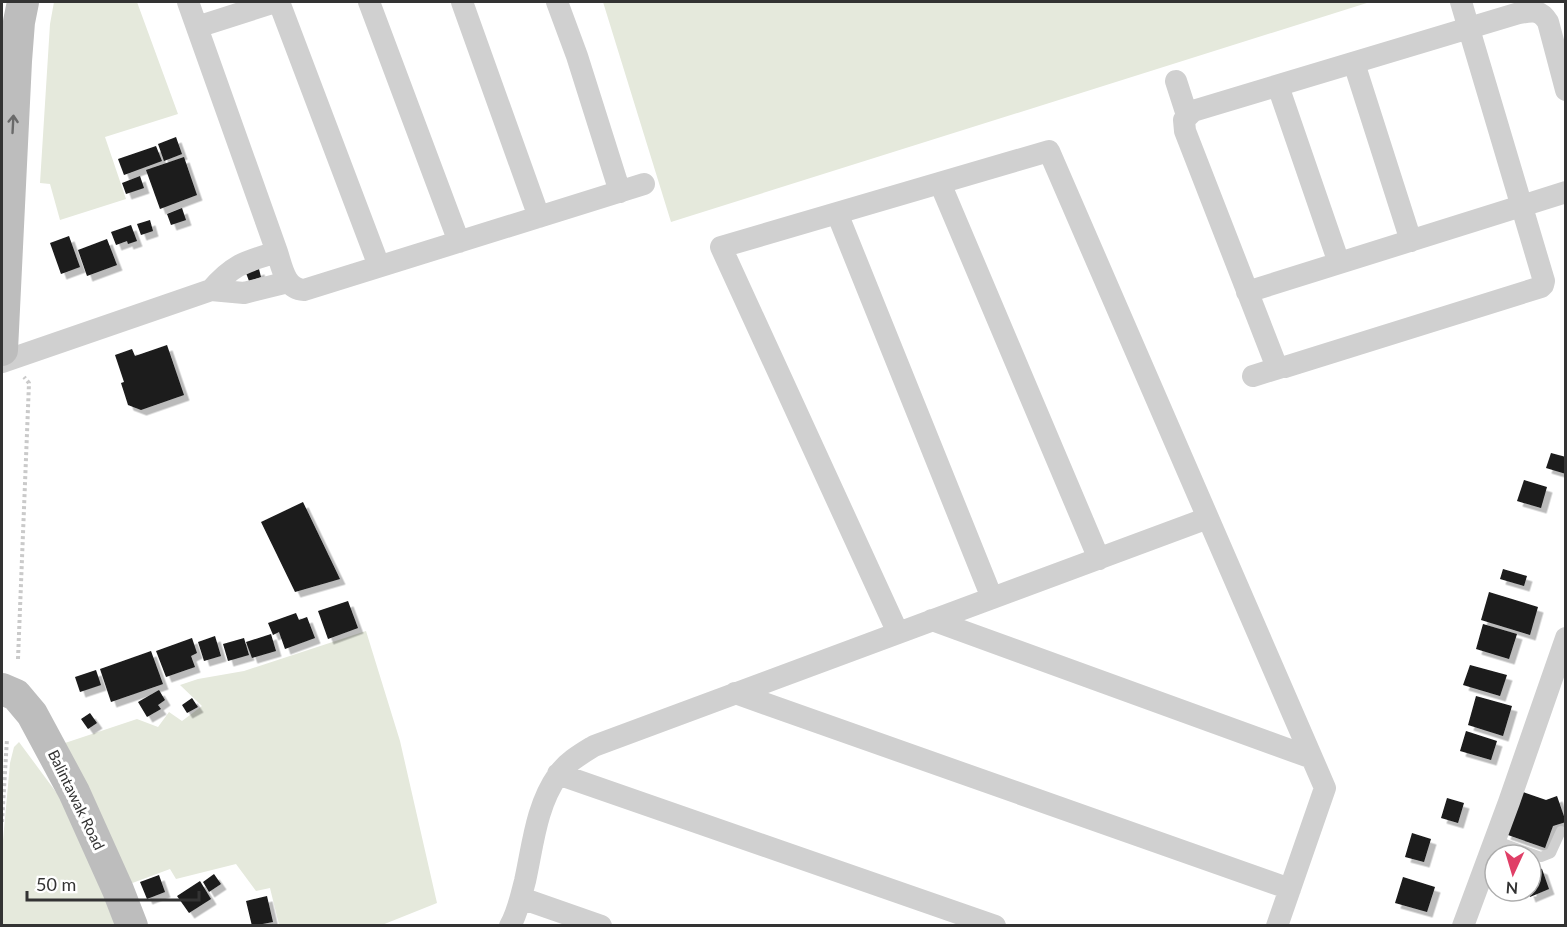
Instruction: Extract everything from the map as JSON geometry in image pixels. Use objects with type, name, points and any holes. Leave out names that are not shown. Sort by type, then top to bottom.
[{"type":"main road","points":[[2,350],[16,60],[23,2]]},
{"type":"main road","name":"Balintawak Road","points":[[2,689],[16,695],[30,710],[78,801],[132,926]]},
{"type":"street","points":[[188,2],[277,252],[292,287],[304,290],[644,184]]},
{"type":"street","points":[[197,27],[277,2],[379,266]]},
{"type":"street","points":[[369,2],[459,242]]},
{"type":"street","points":[[462,2],[539,217]]},
{"type":"street","points":[[557,2],[577,56],[620,192]]},
{"type":"street","points":[[1253,376],[1540,288],[1543,285],[1544,281],[1461,2]]},
{"type":"street","points":[[1282,367],[1275,363],[1185,131],[1184,120],[1187,115],[1193,111],[1528,12],[1543,15],[1548,22],[1566,90]]},
{"type":"street","points":[[1354,63],[1411,241]]},
{"type":"street","points":[[1176,81],[1187,115]]},
{"type":"street","points":[[1278,86],[1339,263]]},
{"type":"street","points":[[898,633],[721,248],[1049,151],[1325,788],[1277,926]]},
{"type":"street","points":[[940,183],[1099,559]]},
{"type":"street","points":[[1247,292],[1566,192]]},
{"type":"street","points":[[837,213],[992,598]]},
{"type":"street","points":[[211,290],[235,267],[277,252]]},
{"type":"street","points":[[2,362],[211,290],[244,293],[288,282]]},
{"type":"street","points":[[510,926],[521,898],[537,822],[547,795],[558,774],[575,757],[594,746],[1208,518]]},
{"type":"street","points":[[932,620],[1312,758]]},
{"type":"street","points":[[1463,926],[1566,638]]},
{"type":"street","points":[[735,693],[1290,889]]},
{"type":"street","points":[[558,774],[995,926]]},
{"type":"street","points":[[521,898],[601,926]]},
{"type":"lane","points":[[1494,840],[1541,857],[1551,853],[1561,831]]},
{"type":"path","points":[[18,659],[29,383],[24,377]]},
{"type":"path","points":[[2,822],[8,739]]},
{"type":"shaded area","points":[[54,2],[137,2],[178,114],[105,137],[126,199],[60,220],[50,184],[40,183],[50,24]]},
{"type":"shaded area","points":[[603,2],[1370,2],[671,222]]},
{"type":"shaded area","points":[[366,631],[400,741],[437,903],[382,925],[279,925],[270,888],[256,891],[236,864],[176,879],[170,869],[127,885],[65,743],[137,719],[158,727],[169,712],[182,721],[202,706],[180,685],[198,679],[244,671]]},
{"type":"shaded area","points":[[19,742],[73,815],[121,925],[2,926],[2,851],[10,763],[14,747]]},
{"type":"building","points":[[176,137],[182,154],[164,161],[158,144]]},
{"type":"building","points":[[156,146],[162,161],[124,175],[118,159]]},
{"type":"building","points":[[184,157],[197,195],[160,209],[146,170]]},
{"type":"building","points":[[140,176],[144,188],[126,194],[122,183]]},
{"type":"building","points":[[182,208],[186,220],[171,225],[167,214]]},
{"type":"building","points":[[150,220],[153,231],[141,235],[137,224]]},
{"type":"building","points":[[131,225],[137,241],[128,244],[127,241],[116,245],[111,232]]},
{"type":"building","points":[[69,236],[80,267],[61,274],[50,243]]},
{"type":"building","points":[[107,239],[117,265],[87,276],[78,250]]},
{"type":"building","points":[[259,269],[261,277],[249,281],[246,273]]},
{"type":"building","points":[[167,345],[184,395],[141,410],[128,405],[121,383],[124,382],[115,355],[132,349],[135,356]]},
{"type":"building","points":[[1551,453],[1566,457],[1566,474],[1546,468]]},
{"type":"building","points":[[1524,480],[1547,487],[1541,508],[1517,501]]},
{"type":"building","points":[[303,502],[340,579],[295,592],[261,522]]},
{"type":"building","points":[[1503,569],[1527,576],[1524,586],[1500,579]]},
{"type":"building","points":[[1489,592],[1538,607],[1530,635],[1481,620]]},
{"type":"building","points":[[348,601],[358,628],[328,639],[318,611]]},
{"type":"building","points":[[296,613],[299,620],[307,617],[315,638],[285,649],[279,632],[273,635],[268,623]]},
{"type":"building","points":[[1483,624],[1517,634],[1509,659],[1476,649]]},
{"type":"building","points":[[271,634],[276,651],[252,658],[246,642]]},
{"type":"building","points":[[215,636],[221,656],[204,661],[198,642]]},
{"type":"building","points":[[192,638],[197,653],[191,656],[195,667],[166,677],[156,651]]},
{"type":"building","points":[[244,638],[249,655],[228,661],[223,644]]},
{"type":"building","points":[[151,651],[163,684],[111,702],[100,669]]},
{"type":"building","points":[[1470,665],[1507,675],[1500,696],[1463,685]]},
{"type":"building","points":[[96,670],[101,685],[80,692],[75,677]]},
{"type":"building","points":[[159,690],[165,700],[158,705],[161,709],[147,717],[138,702]]},
{"type":"building","points":[[1476,696],[1512,706],[1503,736],[1468,725]]},
{"type":"building","points":[[192,698],[198,707],[187,713],[182,705]]},
{"type":"building","points":[[90,713],[97,723],[88,729],[81,719]]},
{"type":"building","points":[[1466,731],[1497,741],[1491,760],[1460,751]]},
{"type":"building","points":[[1520,791],[1546,800],[1557,796],[1566,822],[1553,826],[1545,848],[1543,843],[1531,843],[1505,834]]},
{"type":"building","points":[[1447,798],[1464,803],[1458,823],[1441,818]]},
{"type":"building","points":[[1412,833],[1431,839],[1424,862],[1405,857]]},
{"type":"building","points":[[1543,872],[1549,889],[1543,892]]},
{"type":"building","points":[[214,874],[221,884],[209,892],[203,882]]},
{"type":"building","points":[[159,875],[165,892],[147,899],[140,882]]},
{"type":"building","points":[[1403,877],[1435,887],[1427,912],[1395,903]]},
{"type":"building","points":[[200,881],[211,899],[189,913],[177,896]]},
{"type":"building","points":[[267,896],[273,922],[252,926],[246,901]]}]
